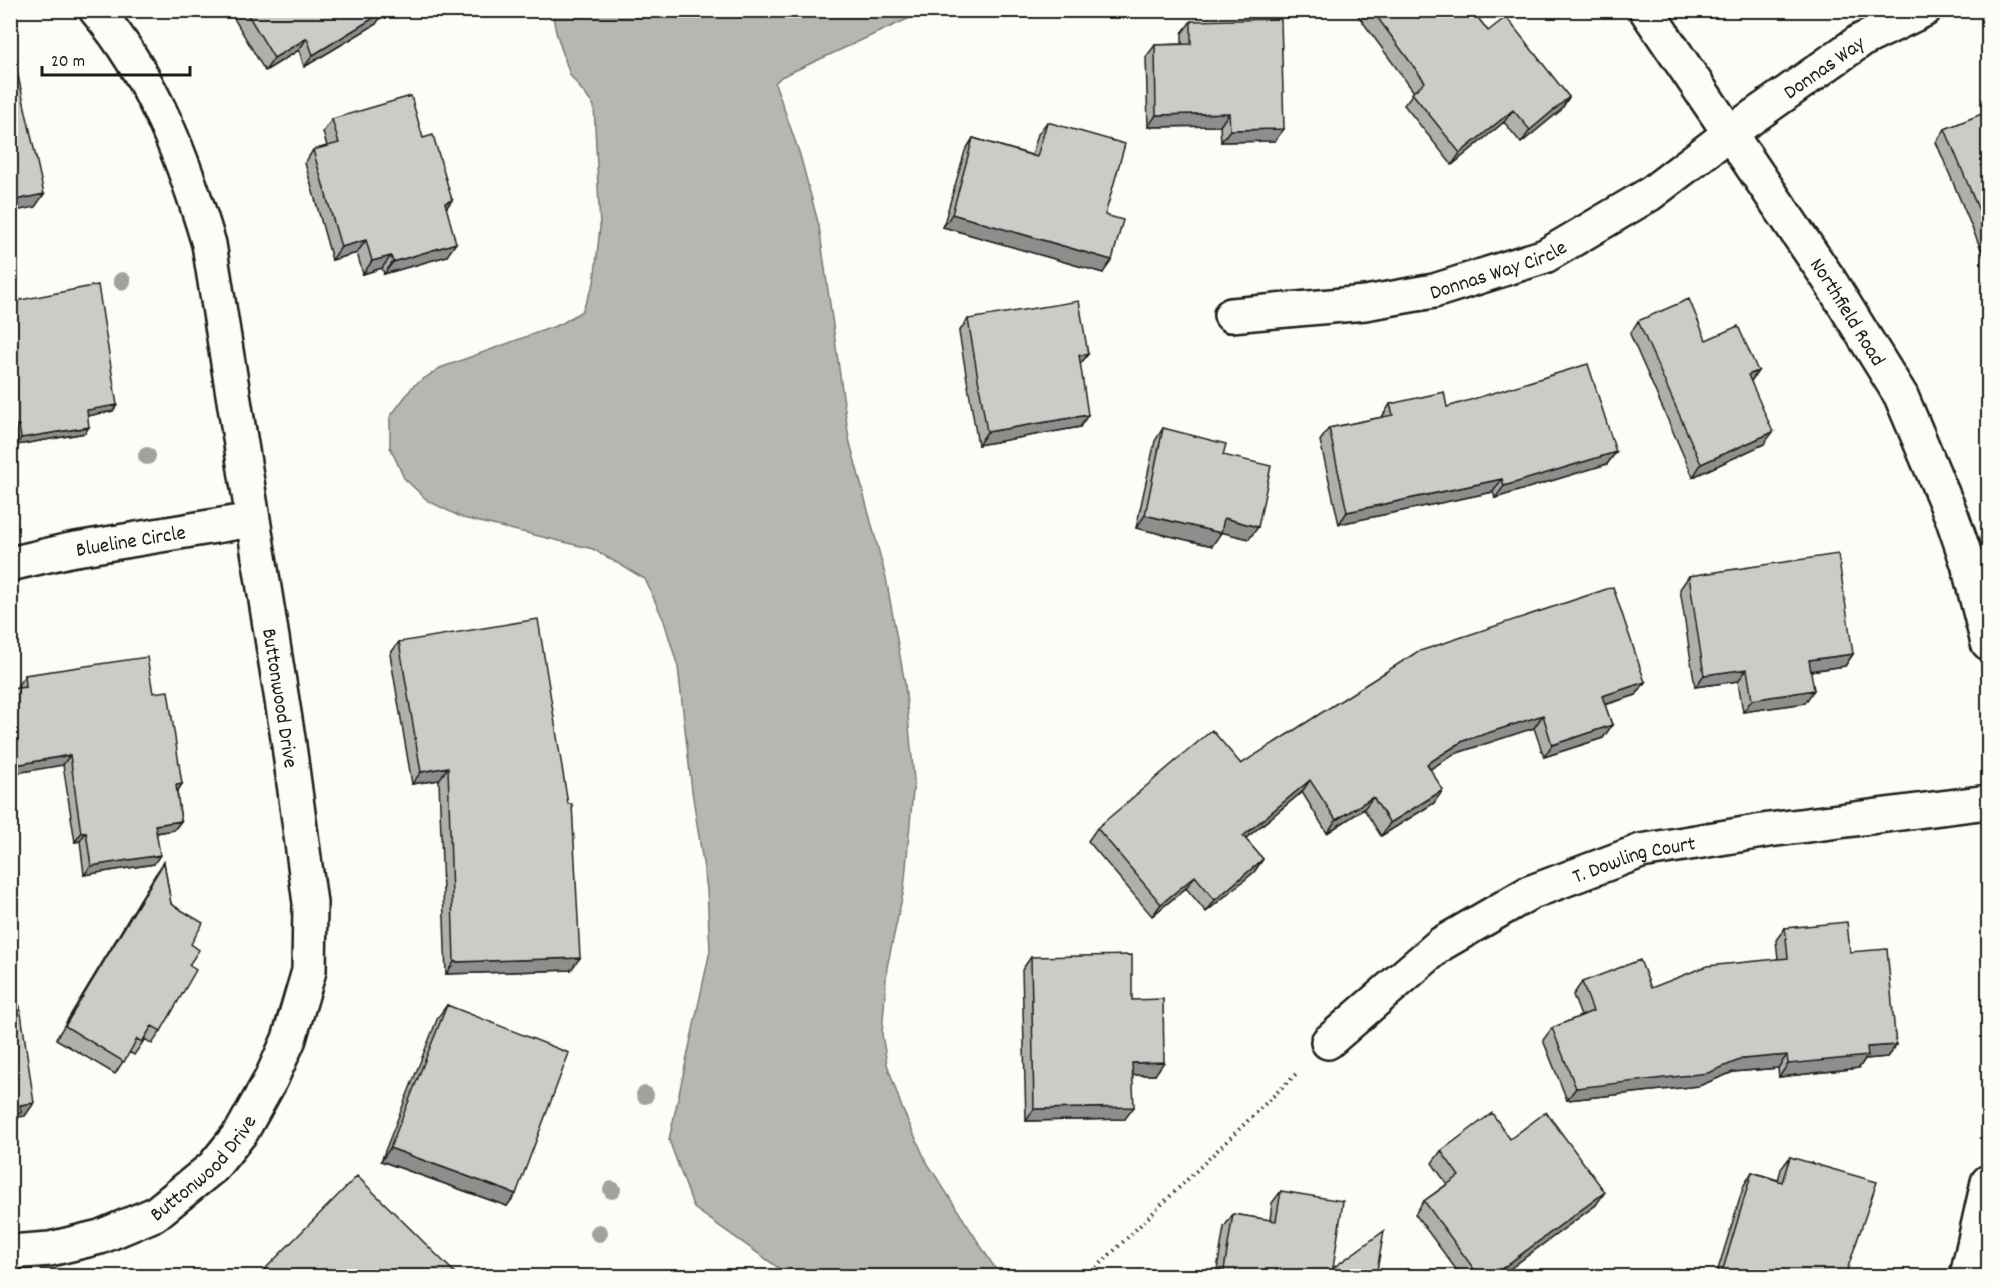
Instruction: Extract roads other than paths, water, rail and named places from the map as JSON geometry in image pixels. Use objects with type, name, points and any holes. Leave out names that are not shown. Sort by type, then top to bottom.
[{"type":"street","name":"Buttonwood Drive","points":[[10,1252],[50,1249],[100,1237],[155,1214],[213,1167],[235,1140],[271,1079],[289,1039],[309,971],[310,903],[288,738],[209,244],[194,193],[145,84],[96,10]]},
{"type":"street","name":"Northfield Road","points":[[1646,10],[1827,278],[1901,396],[1952,517],[1968,564],[1989,643]]},
{"type":"street","name":"Donnas Way","points":[[1730,133],[1860,40],[1924,10]]},
{"type":"street","name":"Donnas Way Circle","points":[[1231,315],[1365,303],[1434,291],[1545,256],[1650,194],[1730,133]]},
{"type":"street","name":"Blueline Circle","points":[[10,564],[70,550],[252,520]]},
{"type":"street","name":"T. Dowling Court","points":[[1328,1042],[1441,944],[1529,893],[1641,851],[1768,830],[1989,802]]},
{"type":"street","points":[[1967,1276],[1989,1182]]}]
